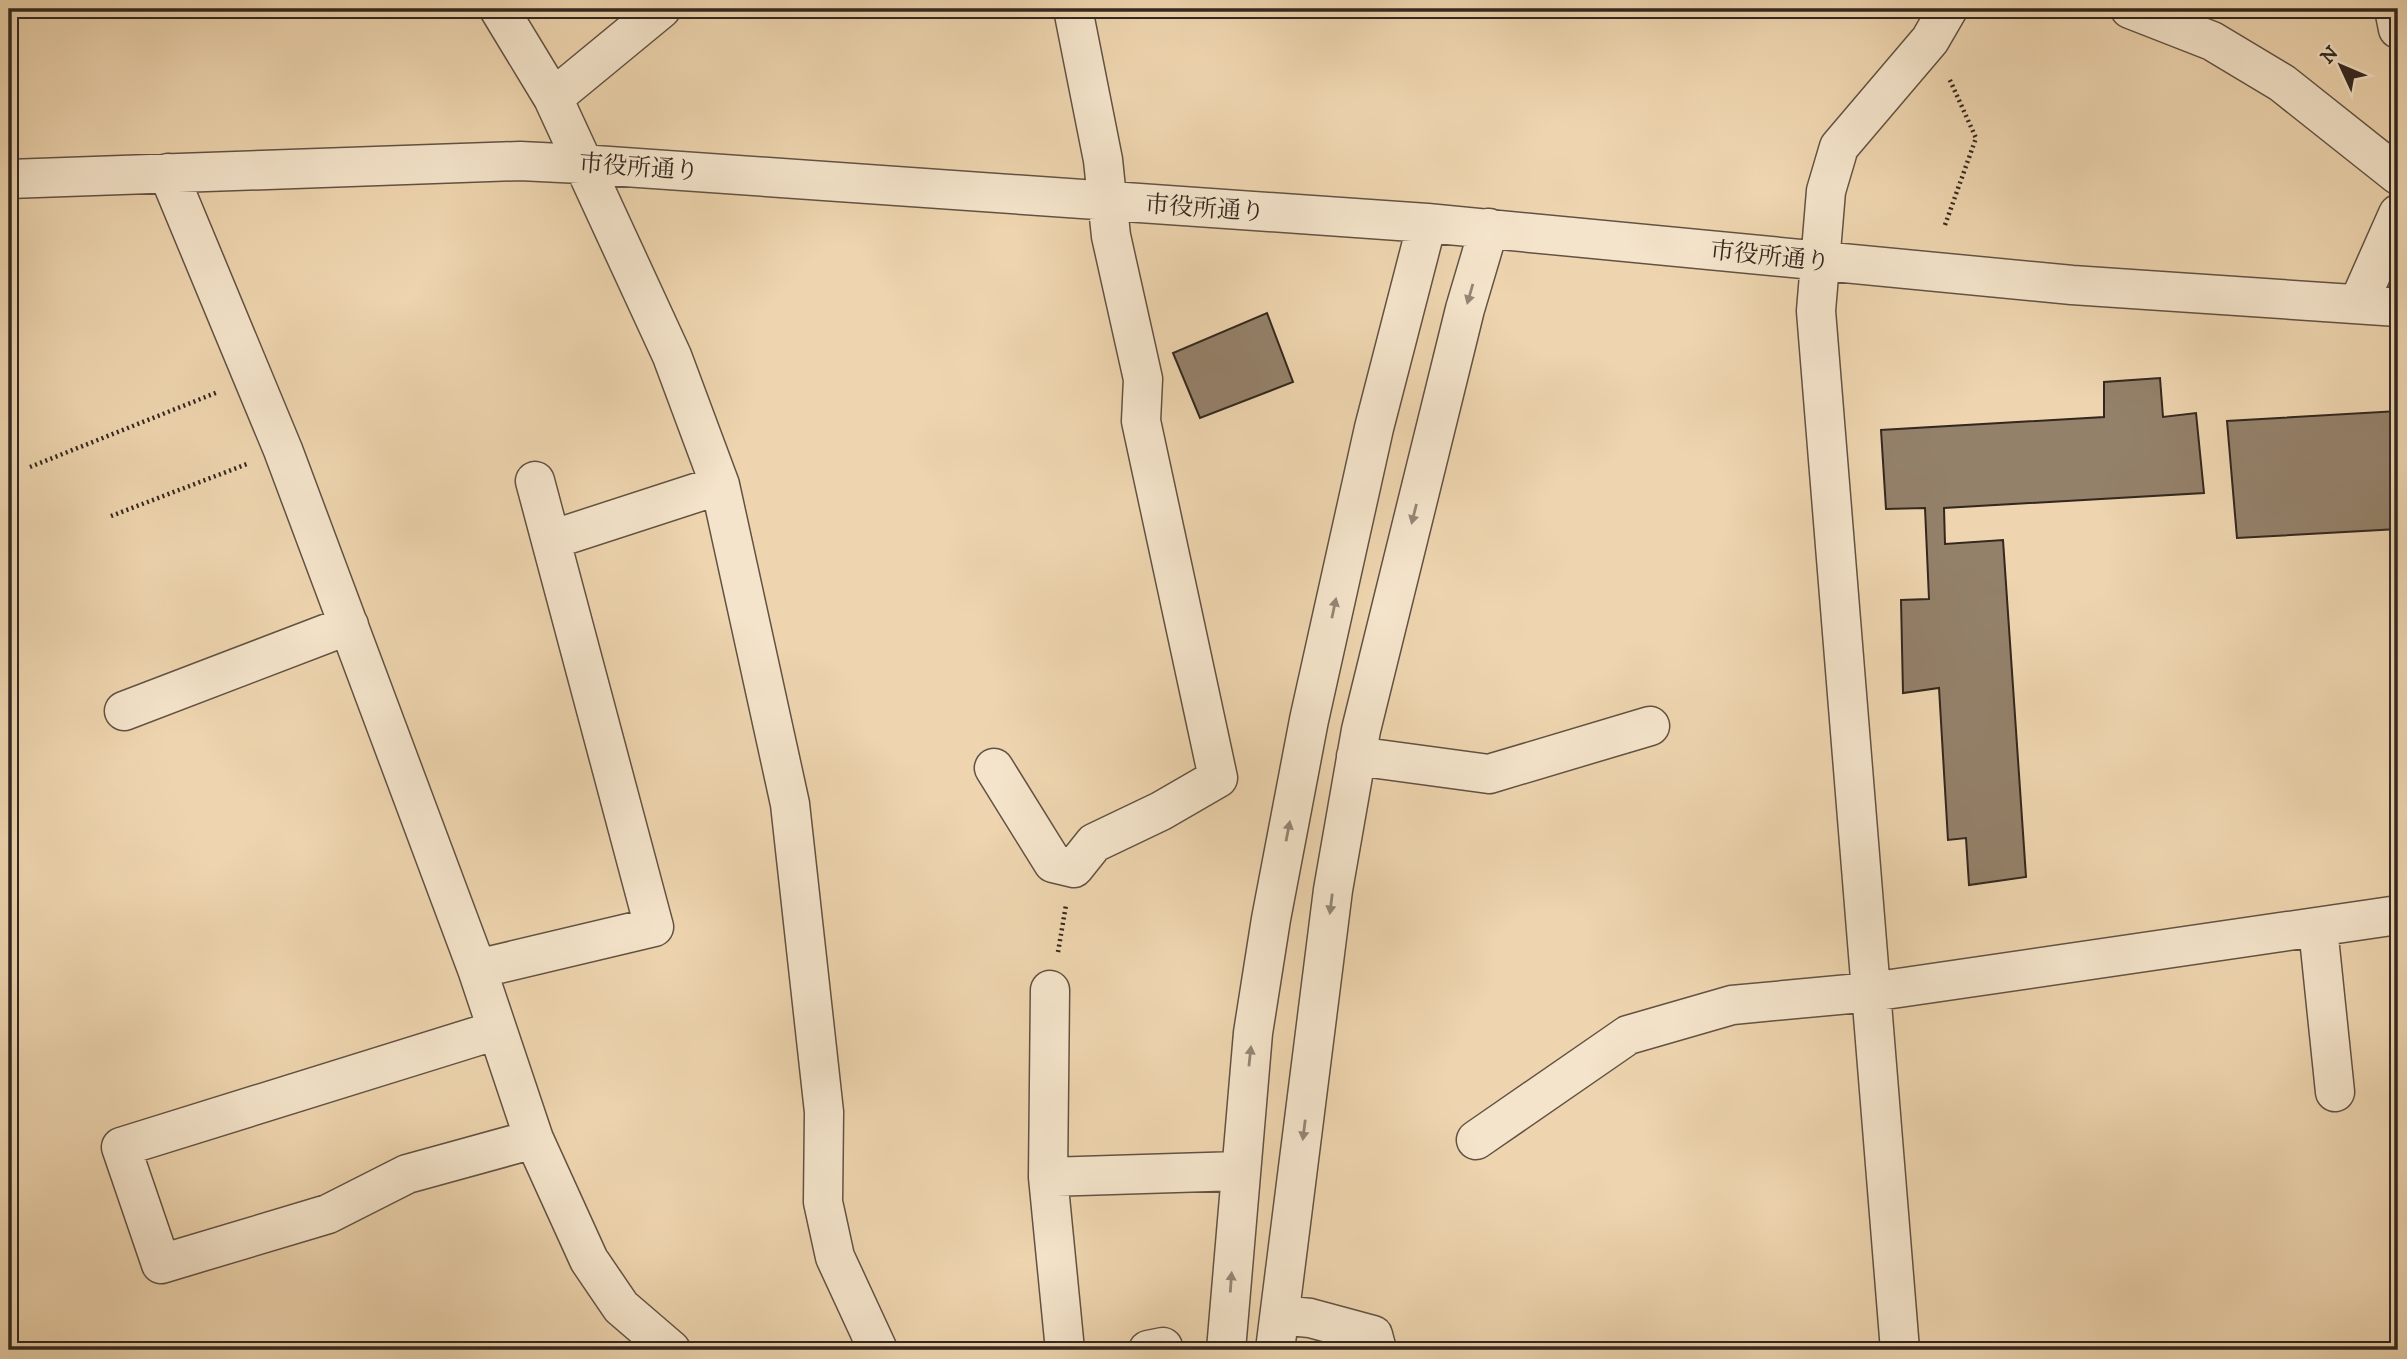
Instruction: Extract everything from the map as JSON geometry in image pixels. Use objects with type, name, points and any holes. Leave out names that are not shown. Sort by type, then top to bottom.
[{"type":"street","points":[[499,9],[553,98],[581,164],[672,356],[720,485],[790,804],[824,1112],[823,1202],[835,1257],[878,1350]]},
{"type":"street","points":[[553,98],[661,9]]},
{"type":"street","points":[[995,768],[1053,863],[1074,868],[1094,843],[1161,811],[1218,778],[1141,421],[1143,379],[1111,236],[1108,201],[1073,9]]},
{"type":"street","points":[[2130,9],[2212,41],[2282,83],[2398,175]]},
{"type":"street","points":[[2394,9],[2398,29]]},
{"type":"street","points":[[1900,1350],[1816,311],[1826,191],[1839,146],[1939,24]]},
{"type":"street","name":"市役所通り","points":[[9,179],[520,161],[581,164],[1427,223],[2071,285],[2359,302],[2398,307]]},
{"type":"street","points":[[168,173],[283,450],[477,968],[534,1139],[589,1260],[621,1307],[671,1350]]},
{"type":"street","points":[[2359,302],[2398,214]]},
{"type":"street","points":[[1226,1350],[1239,1171],[1253,1033],[1309,720],[1374,428],[1427,223]]},
{"type":"street","points":[[1278,1333],[1333,890],[1356,756],[1465,309],[1489,228]]},
{"type":"street","points":[[477,968],[654,927],[535,481]]},
{"type":"street","points":[[551,540],[720,485]]},
{"type":"street","points":[[124,711],[349,625]]},
{"type":"street","points":[[1356,756],[1489,775],[1650,726]]},
{"type":"street","points":[[1476,1140],[1628,1035],[1732,1004],[1871,992],[2398,915]]},
{"type":"street","points":[[2318,928],[2335,1092]]},
{"type":"street","points":[[1050,990],[1048,1177],[1065,1350]]},
{"type":"street","points":[[498,1030],[121,1147],[161,1264],[328,1214],[407,1174],[534,1139]]},
{"type":"street","points":[[1048,1177],[1239,1171]]},
{"type":"street","points":[[1278,1333],[1310,1318],[1373,1335],[1377,1350]]},
{"type":"path","points":[[1939,24],[1976,138],[1945,225]]},
{"type":"path","points":[[30,467],[254,378]]},
{"type":"path","points":[[111,516],[283,450]]},
{"type":"path","points":[[1050,990],[1074,868]]},
{"type":"building","points":[[1267,313],[1293,382],[1200,418],[1173,353]]},
{"type":"building","points":[[2160,378],[2163,417],[2196,413],[2204,493],[1944,508],[1945,544],[2003,540],[2026,877],[1969,885],[1966,838],[1948,840],[1939,688],[1903,693],[1901,600],[1929,599],[1925,508],[1886,509],[1881,430],[2104,417],[2104,382]]},
{"type":"building","points":[[2398,411],[2398,529],[2237,538],[2227,421]]}]
